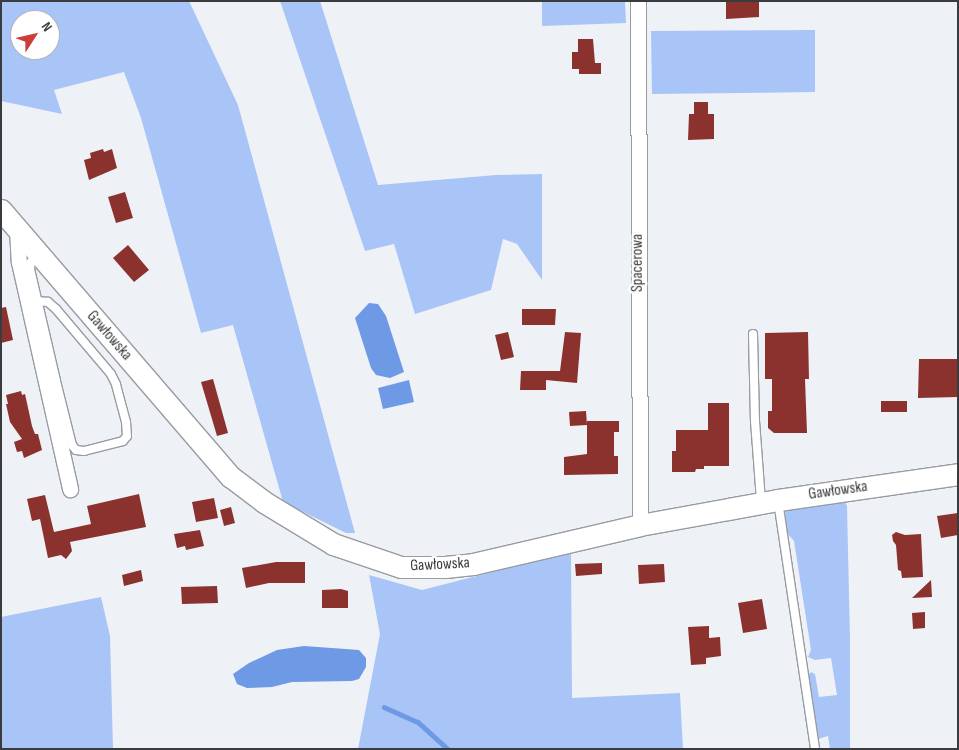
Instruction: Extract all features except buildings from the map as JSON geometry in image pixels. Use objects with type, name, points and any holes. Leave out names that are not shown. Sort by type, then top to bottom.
[{"type":"street","name":"Spacerowa","points":[[638,1],[640,525]]},
{"type":"street","name":"Gawłowska","points":[[1,210],[231,477],[264,502],[333,544],[401,566],[445,567],[481,562],[640,525],[770,501],[958,474]]},
{"type":"street","points":[[17,228],[19,262],[70,489]]},
{"type":"lane","points":[[37,301],[48,302],[56,309],[111,374],[116,384],[126,422],[126,436],[123,441],[84,451],[76,450],[72,445],[37,301],[30,269],[31,262],[38,253]]},
{"type":"lane","points":[[753,334],[755,421],[815,749]]},
{"type":"shaded area","points":[[1,1],[189,1],[238,105],[355,533],[346,533],[283,502],[233,325],[201,333],[141,118],[124,72],[54,90],[62,114],[1,101]]},
{"type":"shaded area","points":[[280,1],[320,1],[378,185],[496,175],[542,174],[542,280],[517,244],[503,239],[491,290],[415,314],[394,244],[365,251]]},
{"type":"shaded area","points":[[542,1],[625,1],[626,23],[542,26]]},
{"type":"shaded area","points":[[815,30],[815,92],[652,94],[651,31]]},
{"type":"shaded area","points":[[369,303],[378,304],[386,316],[404,372],[390,378],[376,375],[371,368],[355,318]]},
{"type":"shaded area","points":[[409,380],[414,402],[383,409],[378,388]]},
{"type":"shaded area","points":[[845,502],[847,506],[850,639],[850,749],[830,749],[828,736],[818,739],[808,675],[811,672],[815,674],[819,697],[837,695],[831,658],[815,660],[808,657],[811,650],[794,541],[787,533],[785,511]]},
{"type":"shaded area","points":[[571,552],[572,698],[680,693],[683,749],[358,749],[380,634],[369,575],[422,590]]},
{"type":"shaded area","points":[[101,597],[110,636],[113,749],[1,749],[1,617]]},
{"type":"shaded area","points":[[304,646],[359,650],[366,658],[366,667],[359,679],[352,681],[292,682],[272,687],[247,688],[237,684],[233,674],[249,663],[277,650]]},
{"type":"waterway","points":[[384,707],[418,722],[448,749]]}]
